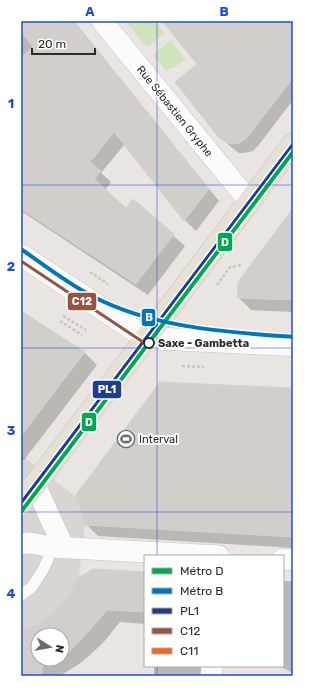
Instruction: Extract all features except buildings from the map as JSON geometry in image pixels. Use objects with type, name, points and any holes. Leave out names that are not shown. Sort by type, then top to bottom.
[{"type":"main road","points":[[21,503],[293,144]]},
{"type":"main road","points":[[21,255],[146,338],[293,345]]},
{"type":"street","name":"Rue Sébastien Gryphe","points":[[102,21],[249,201]]},
{"type":"street","points":[[35,485],[59,547]]},
{"type":"street","points":[[21,544],[30,543],[59,547],[201,555]]},
{"type":"lane","points":[[21,595],[32,587],[59,547]]},
{"type":"path","points":[[217,285],[230,267],[241,265]]},
{"type":"path","points":[[90,272],[108,284]]},
{"type":"path","points":[[63,316],[86,330]]},
{"type":"path","points":[[60,321],[82,335]]},
{"type":"path","points":[[182,366],[204,367]]},
{"type":"green space","points":[[125,21],[155,21],[165,33],[147,47]]},
{"type":"green space","points":[[171,40],[185,59],[174,68],[172,67],[166,71],[153,55]]},
{"type":"shaded area","points":[[21,455],[75,496],[85,525],[79,577],[68,596],[57,610],[48,617],[30,628],[21,630]]},
{"type":"metro line","name":"D","points":[[21,512],[293,152]]},
{"type":"metro line","name":"B","points":[[21,249],[83,291],[115,307],[164,322],[190,327],[293,337]]},
{"type":"transit line","name":"PL1","points":[[21,503],[293,144]]},
{"type":"transit line","name":"C12","points":[[150,341],[293,152]]},
{"type":"transit line","name":"C12","points":[[21,261],[143,342]]},
{"type":"transit line","name":"C11","points":[[25,506],[81,432]]},
{"type":"place","name":"Saxe - Gambetta","points":[[149,343]]},
{"type":"place","name":"Interval","points":[[126,439]]}]
